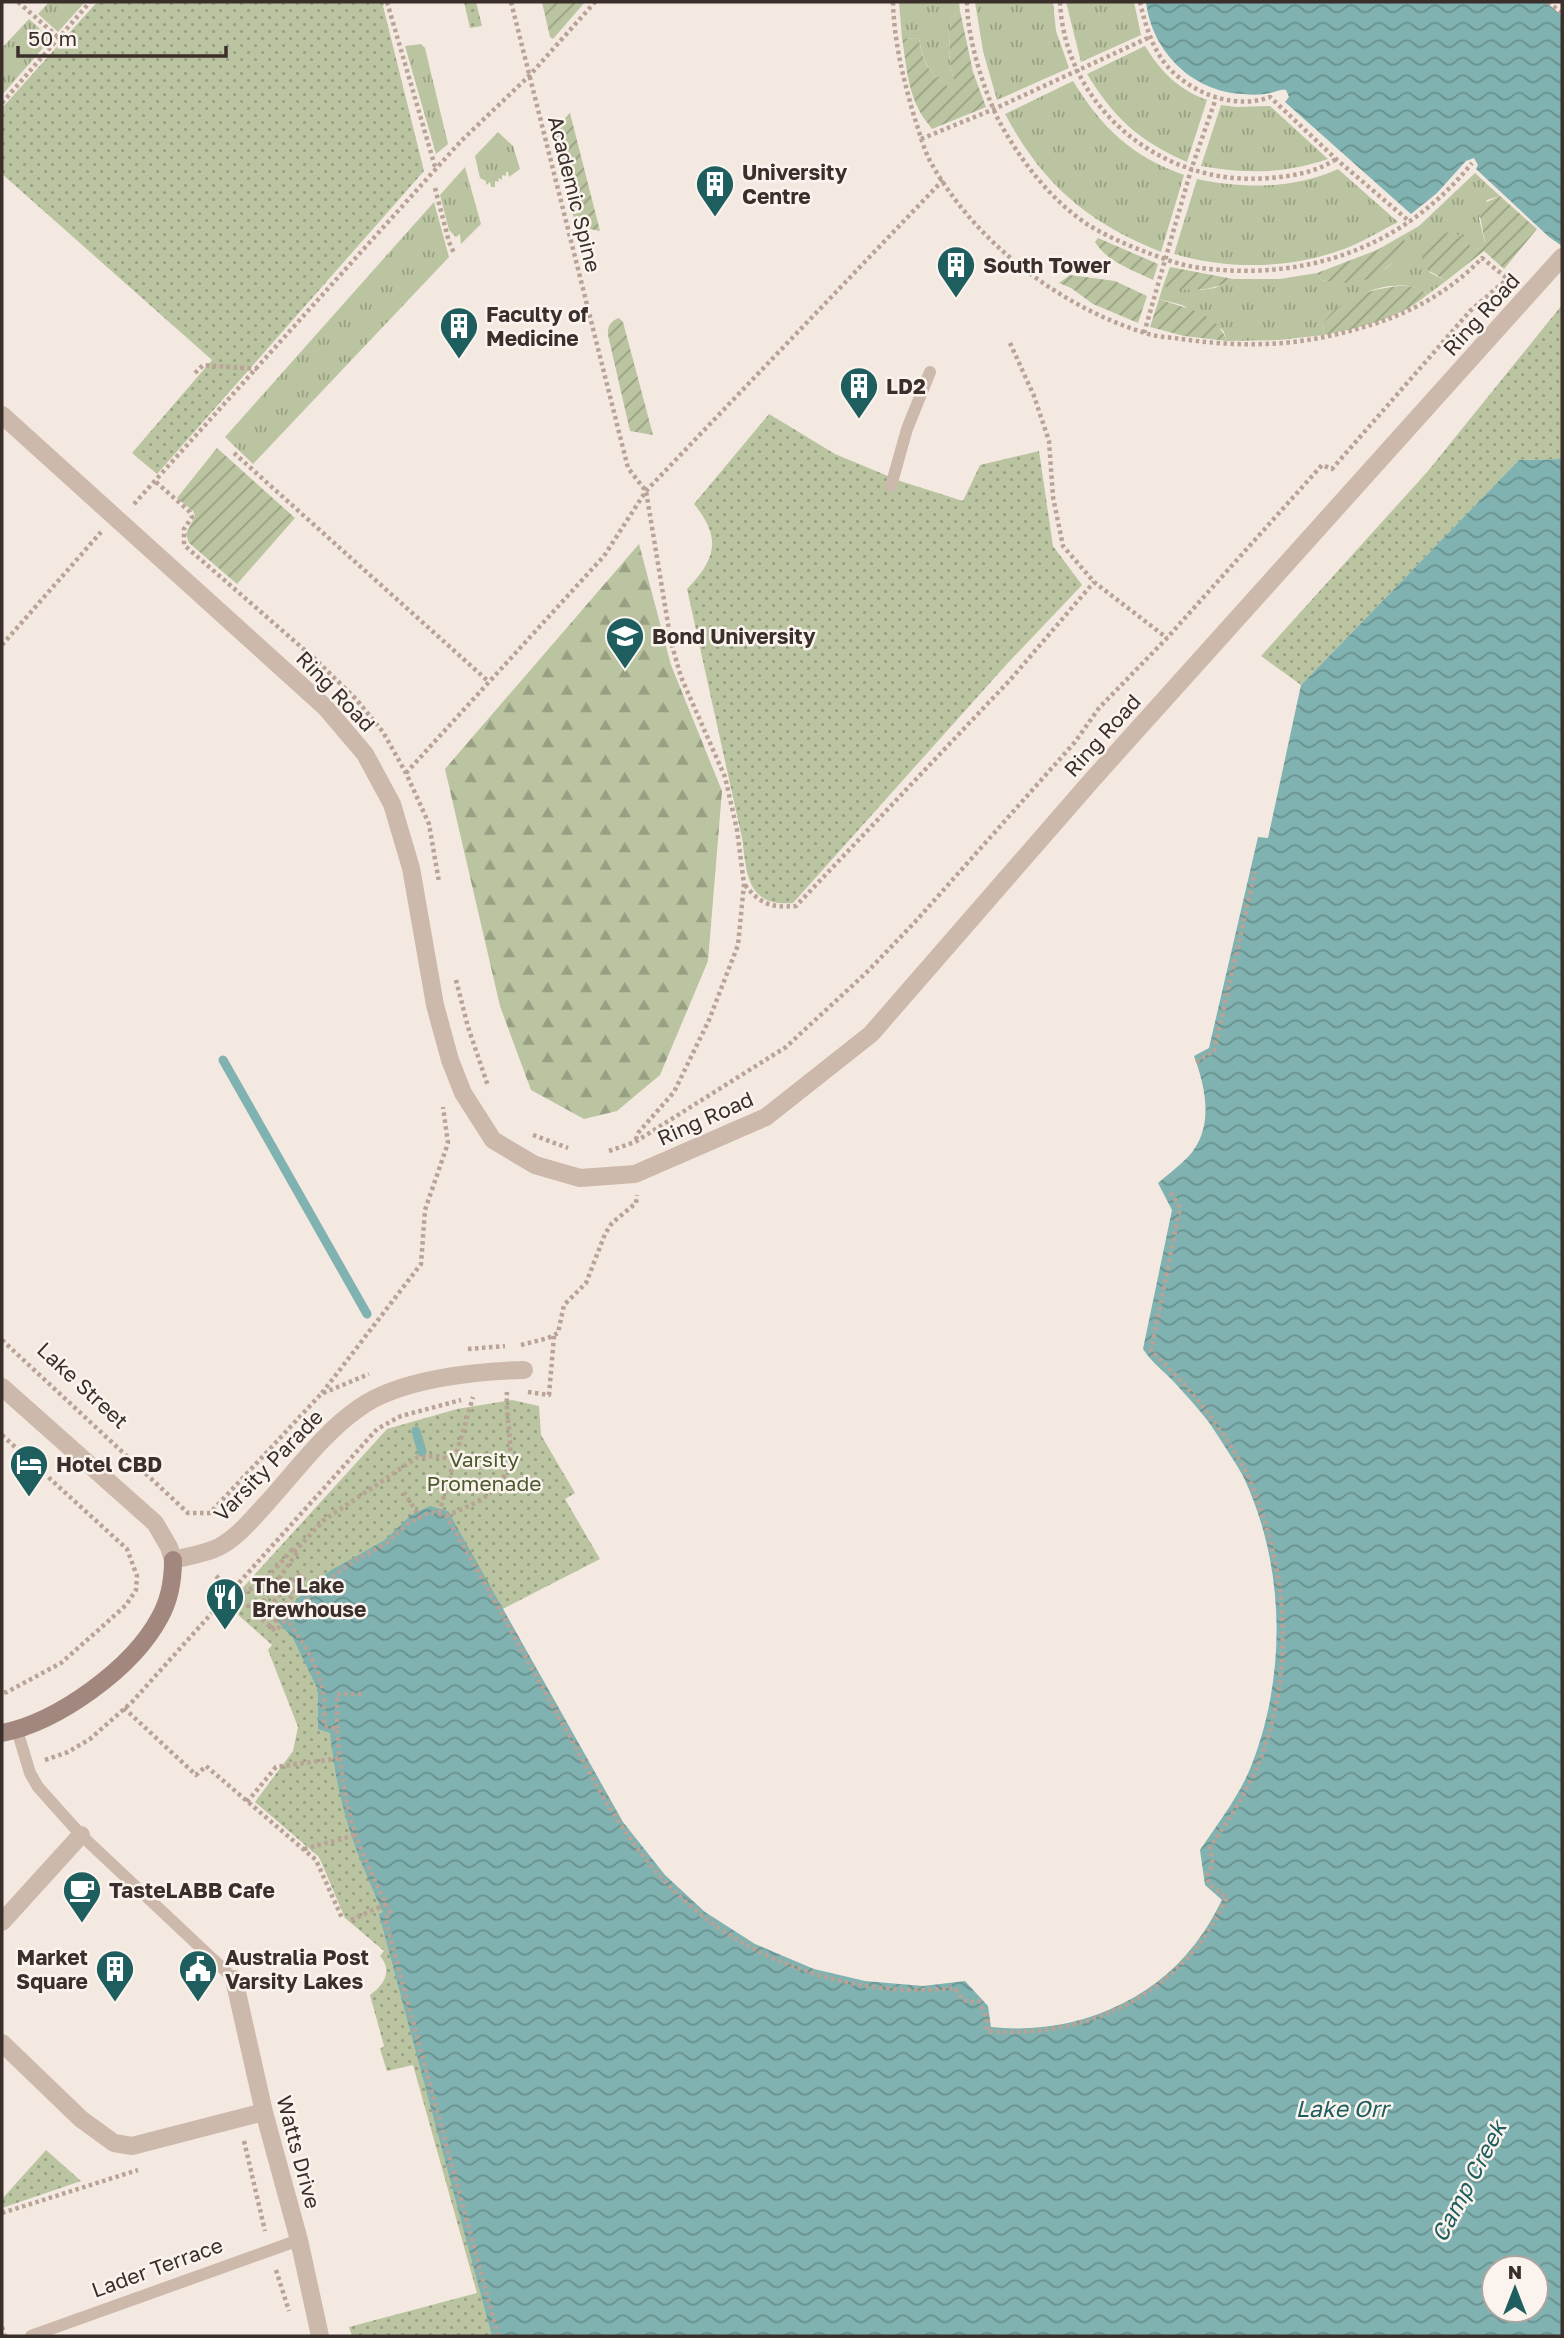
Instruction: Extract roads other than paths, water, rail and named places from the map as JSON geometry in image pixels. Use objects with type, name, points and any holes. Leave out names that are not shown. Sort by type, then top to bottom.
[{"type":"street","name":"Ring Road","points":[[2,415],[325,707],[348,732],[378,774],[393,804],[403,836],[435,1005],[463,1093],[493,1140],[535,1165],[580,1178],[639,1172],[766,1117],[871,1034],[1092,780],[1562,257]]},
{"type":"street","name":"Varsity Parade","points":[[173,1560],[205,1552],[233,1538],[333,1428],[361,1406],[388,1393],[422,1383],[480,1371],[524,1370]]},
{"type":"street","points":[[2,1387],[155,1523],[173,1560],[168,1598],[160,1618],[142,1644],[90,1693],[55,1714],[9,1732]]},
{"type":"street","points":[[2,1922],[81,1835]]},
{"type":"street","name":"Watts Drive","points":[[234,1979],[320,2336]]},
{"type":"street","points":[[2,2043],[81,2119],[114,2143],[132,2146],[264,2112]]},
{"type":"lane","points":[[891,486],[907,429],[930,372]]},
{"type":"lane","points":[[9,1732],[38,1787],[81,1835],[234,1979]]},
{"type":"lane","name":"Lader Terrace","points":[[31,2336],[299,2240]]},
{"type":"water","points":[[1146,2],[1546,2],[1562,16],[1562,246],[1476,169],[1478,165],[1474,158],[1466,161],[1437,193],[1411,214],[1285,102],[1289,97],[1286,90],[1257,95],[1225,92],[1208,86],[1178,66],[1157,37]]},
{"type":"water","name":"Lake Orr","points":[[1562,459],[1562,2336],[492,2336],[379,1914],[383,1912],[348,1825],[337,1782],[330,1733],[318,1729],[318,1690],[293,1638],[277,1621],[307,1589],[330,1571],[385,1540],[411,1515],[430,1506],[448,1511],[623,1822],[665,1875],[705,1912],[755,1944],[814,1969],[865,1981],[923,1986],[965,1981],[988,2006],[991,2027],[1052,2026],[1082,2019],[1110,2009],[1162,1978],[1184,1957],[1203,1933],[1222,1900],[1205,1885],[1200,1850],[1235,1797],[1252,1764],[1271,1693],[1277,1620],[1267,1547],[1258,1512],[1244,1478],[1207,1420],[1143,1349],[1172,1210],[1158,1183],[1187,1158],[1202,1135],[1206,1108],[1194,1056],[1209,1048],[1258,837],[1268,838],[1301,685],[1519,460]]},
{"type":"waterway","points":[[223,1060],[367,1314]]},
{"type":"waterway","points":[[416,1431],[422,1452]]},
{"type":"place","name":"University Centre","points":[[715,218]]},
{"type":"place","name":"South Tower","points":[[956,299]]},
{"type":"place","name":"Faculty of Medicine","points":[[459,360]]},
{"type":"place","name":"LD2","points":[[859,420]]},
{"type":"place","name":"Bond University","points":[[625,670]]},
{"type":"place","name":"Hotel CBD","points":[[29,1498]]},
{"type":"place","name":"The Lake Brewhouse","points":[[225,1631]]},
{"type":"place","name":"TasteLABB Cafe","points":[[82,1924]]},
{"type":"place","name":"Market Square","points":[[115,2003]]},
{"type":"place","name":"Australia Post Varsity Lakes","points":[[198,2003]]},
{"type":"park label","name":"Varsity Promenade","points":[[484,1471]]},
{"type":"water label","name":"Camp Creek","points":[[1468,2181]]}]
